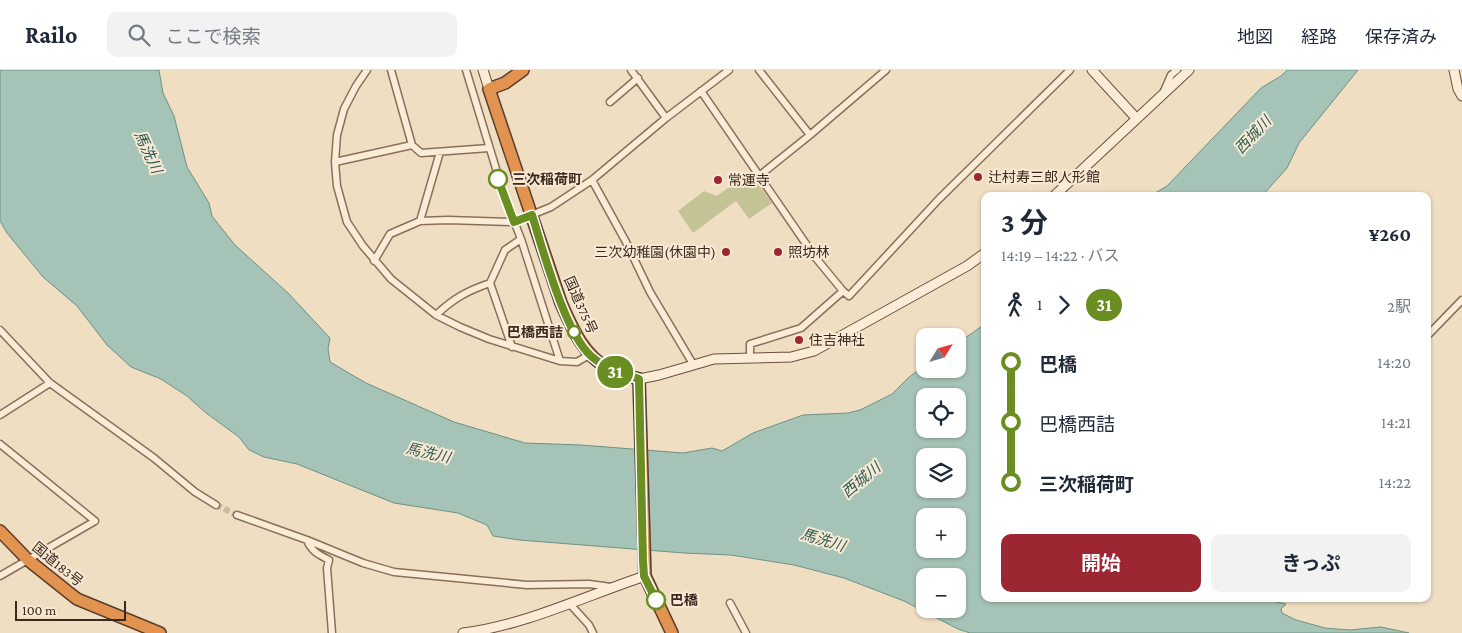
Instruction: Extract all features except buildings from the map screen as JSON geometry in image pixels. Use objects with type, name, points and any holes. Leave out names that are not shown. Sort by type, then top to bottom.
[{"type":"highway","points":[[489,89],[504,83],[523,70]]},
{"type":"highway","name":"国道375号","points":[[489,89],[561,303],[574,332],[589,355],[609,370],[639,379]]},
{"type":"highway","points":[[639,379],[644,576],[672,633]]},
{"type":"highway","name":"国道183号","points":[[0,531],[28,560],[77,598],[160,633]]},
{"type":"street","points":[[367,70],[344,109],[337,135],[335,162],[337,186],[348,222],[362,246],[390,278],[436,315],[460,327],[512,347],[560,361],[577,362],[589,355]]},
{"type":"street","points":[[392,70],[412,145],[422,153],[488,148]]},
{"type":"street","points":[[466,70],[488,148],[521,239],[560,361]]},
{"type":"street","points":[[483,70],[489,89]]},
{"type":"street","points":[[631,70],[666,118]]},
{"type":"street","points":[[374,260],[390,234],[420,221],[514,222],[551,207],[592,180],[666,118],[729,70]]},
{"type":"street","points":[[759,70],[810,135]]},
{"type":"street","points":[[759,176],[810,135],[884,70]]},
{"type":"street","points":[[701,91],[815,257],[843,292],[849,296],[939,199],[1070,70]]},
{"type":"street","points":[[1092,70],[1136,118]]},
{"type":"street","points":[[1162,94],[1171,75],[1177,70]]},
{"type":"street","points":[[1058,192],[1189,70]]},
{"type":"street","points":[[1454,70],[1458,89],[1462,96]]},
{"type":"street","points":[[610,102],[638,78]]},
{"type":"street","points":[[335,162],[412,145]]},
{"type":"street","points":[[420,221],[440,152]]},
{"type":"street","points":[[592,180],[626,242],[650,292],[693,364]]},
{"type":"street","points":[[512,347],[490,283],[505,250],[521,239]]},
{"type":"street","points":[[639,379],[714,359],[791,357],[814,351],[951,276],[981,256]]},
{"type":"street","points":[[436,315],[451,301],[469,290],[490,283]]},
{"type":"street","points":[[750,358],[750,344],[801,328],[843,292]]},
{"type":"street","points":[[1431,332],[1462,300]]},
{"type":"street","points":[[0,330],[50,382],[154,458],[195,492],[216,505]]},
{"type":"street","points":[[0,415],[50,382]]},
{"type":"street","points":[[0,444],[95,521],[0,576]]},
{"type":"street","points":[[237,516],[394,572],[527,585],[589,584],[611,587]]},
{"type":"street","points":[[307,540],[314,552],[330,560],[327,568],[332,633]]},
{"type":"street","points":[[463,633],[482,632],[570,604],[644,576]]},
{"type":"street","points":[[730,603],[746,633]]},
{"type":"street","points":[[570,604],[589,625],[593,633]]},
{"type":"green space","points":[[750,172],[772,203],[749,219],[736,201],[693,233],[678,211],[704,191],[717,196]]},
{"type":"water","points":[[0,70],[159,70],[163,93],[174,116],[187,167],[209,203],[212,216],[235,245],[288,293],[330,338],[328,349],[330,362],[366,383],[454,422],[525,443],[581,445],[683,453],[712,448],[722,451],[753,433],[803,415],[848,413],[860,410],[892,394],[916,372],[916,378],[966,378],[966,337],[981,327],[981,602],[1277,602],[1286,604],[1281,609],[1282,613],[1296,620],[1325,628],[1350,630],[1381,627],[1409,633],[970,633],[937,618],[966,618],[966,568],[916,568],[916,607],[844,578],[794,565],[731,555],[519,540],[493,536],[487,525],[458,513],[394,503],[297,464],[264,457],[249,450],[239,437],[206,413],[187,396],[161,379],[131,367],[107,345],[77,306],[43,277],[7,233],[0,221]]},
{"type":"water","name":"西城川","points":[[1287,70],[1358,70],[1299,143],[1287,168],[1266,192],[1157,192],[1167,186],[1261,88],[1281,76]]},
{"type":"tunnel","points":[[216,505],[237,515]]},
{"type":"bus line","name":"31","points":[[498,179],[514,222],[532,215],[561,303],[574,332],[589,355],[609,370],[639,379],[644,576],[656,600]]},
{"type":"place","name":"辻村寿三郎人形館","points":[[978,177]]},
{"type":"place","name":"三次稲荷町","points":[[498,179]]},
{"type":"place","name":"常運寺","points":[[718,180]]},
{"type":"place","name":"三次幼稚園(休園中)","points":[[726,252]]},
{"type":"place","name":"照坊林","points":[[778,252]]},
{"type":"place","name":"巴橋西詰","points":[[574,332]]},
{"type":"place","name":"住吉神社","points":[[799,340]]},
{"type":"place","name":"巴橋","points":[[656,600]]},
{"type":"water label","name":"馬洗川","points":[[148,152]]},
{"type":"water label","name":"馬洗川","points":[[428,453]]},
{"type":"water label","name":"馬洗川","points":[[823,540]]}]
